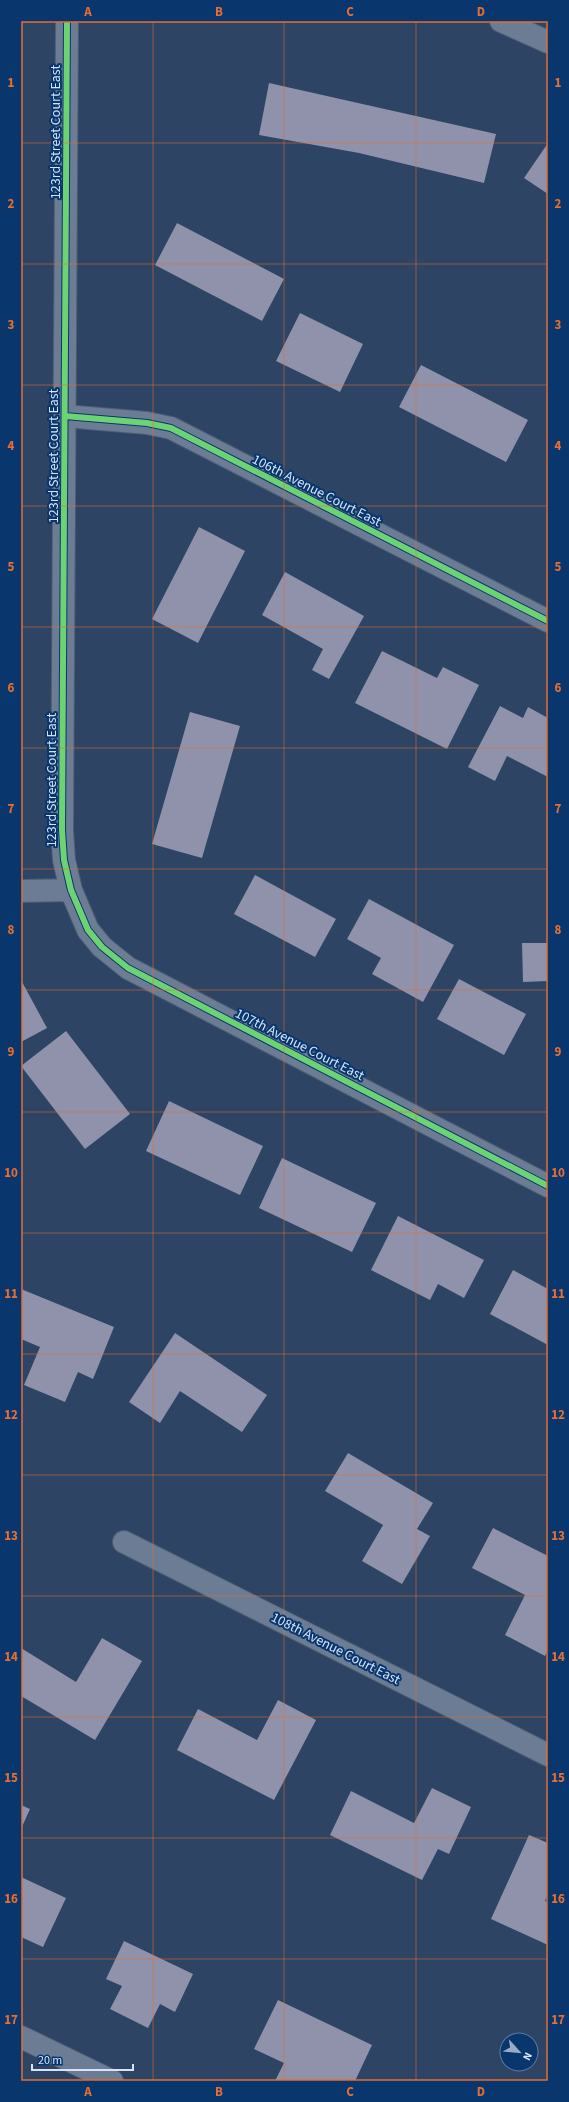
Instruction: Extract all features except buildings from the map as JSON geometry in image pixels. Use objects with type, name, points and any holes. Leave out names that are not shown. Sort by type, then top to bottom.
[{"type":"street","name":"123rd Street Court East","points":[[67,21],[62,830],[64,860],[71,890]]},
{"type":"street","points":[[501,21],[548,42]]},
{"type":"street","name":"106th Avenue Court East","points":[[65,416],[148,423],[171,428],[548,621]]},
{"type":"street","points":[[21,891],[71,890]]},
{"type":"street","name":"107th Avenue Court East","points":[[71,890],[88,930],[102,947],[128,968],[548,1186]]},
{"type":"street","name":"108th Avenue Court East","points":[[124,1542],[548,1755]]},
{"type":"street","points":[[21,2037],[112,2081]]},
{"type":"cycle path","points":[[67,21],[62,830],[64,860],[71,890],[88,930],[102,947],[128,968],[548,1186]]},
{"type":"cycle path","points":[[65,416],[147,423],[171,428],[548,621]]}]
